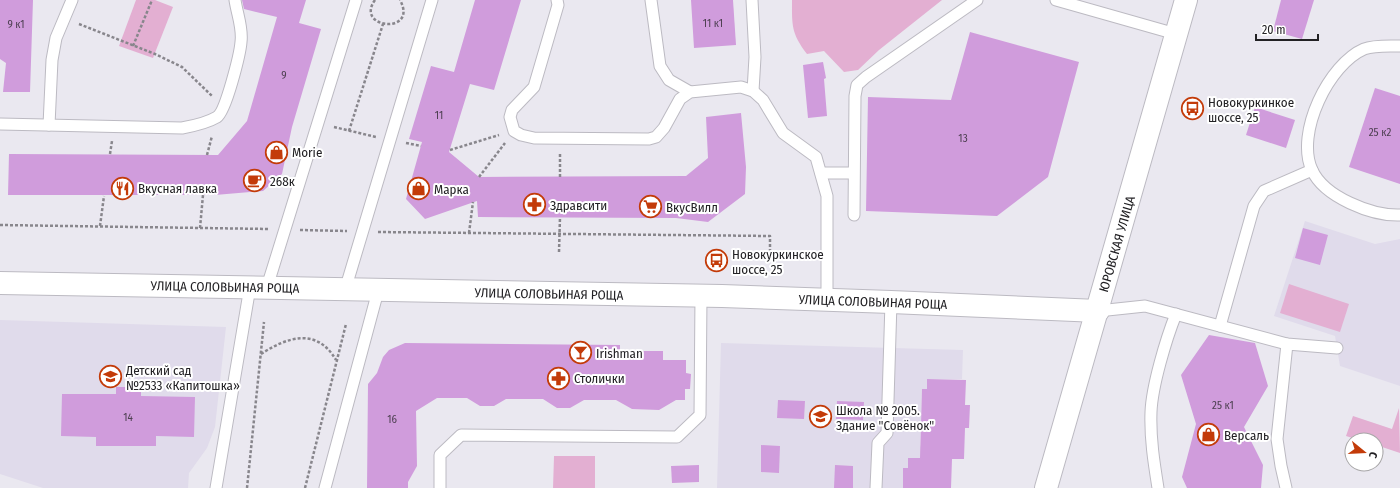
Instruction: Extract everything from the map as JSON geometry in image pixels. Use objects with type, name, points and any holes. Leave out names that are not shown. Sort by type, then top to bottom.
[{"type":"street","name":"ЮРОВСКАЯ УЛИЦА","points":[[1046,488],[1186,0]]},
{"type":"street","name":"УЛИЦА СОЛОВЬИНАЯ РОЩА","points":[[0,283],[701,296],[1098,311]]},
{"type":"lane","points":[[49,125],[52,60],[56,38],[72,0]]},
{"type":"lane","points":[[0,124],[182,128],[218,117],[223,108],[241,42],[241,25],[235,0]]},
{"type":"lane","points":[[216,488],[259,287],[285,229],[356,0]]},
{"type":"lane","points":[[345,290],[432,0]]},
{"type":"lane","points":[[557,0],[558,5],[534,87],[512,110],[511,123],[514,131],[521,135],[534,138],[656,137],[667,123],[680,99],[690,92],[741,87],[753,91],[763,100],[783,133],[816,157],[827,196],[827,300]]},
{"type":"lane","points":[[651,0],[660,66],[669,80],[690,92]]},
{"type":"lane","points":[[752,0],[755,57],[753,91]]},
{"type":"lane","points":[[854,215],[853,173],[855,96],[857,85],[866,77],[977,0]]},
{"type":"lane","points":[[1056,0],[1176,34]]},
{"type":"lane","points":[[1400,46],[1364,49],[1346,62],[1327,83],[1317,105],[1309,131],[1307,153],[1312,170],[1326,188],[1342,199],[1366,210],[1388,215],[1400,215]]},
{"type":"lane","points":[[1220,326],[1254,206],[1264,191],[1312,170]]},
{"type":"lane","points":[[820,173],[853,173]]},
{"type":"lane","points":[[325,488],[378,291]]},
{"type":"lane","points":[[440,488],[440,454],[461,434],[677,437],[700,415],[701,296]]},
{"type":"lane","points":[[876,488],[878,443],[888,433],[890,302]]},
{"type":"lane","points":[[1098,311],[1145,306],[1287,344],[1337,348]]},
{"type":"lane","points":[[1158,488],[1152,450],[1151,410],[1167,340],[1176,314]]},
{"type":"lane","points":[[1286,488],[1277,439],[1287,344]]},
{"type":"path","points":[[133,46],[152,0]]},
{"type":"path","points":[[376,0],[372,8],[375,18],[383,24],[392,25],[400,19],[404,10],[400,0]]},
{"type":"path","points":[[64,17],[182,67],[223,108]]},
{"type":"path","points":[[349,130],[383,24]]},
{"type":"path","points":[[317,123],[390,140]]},
{"type":"path","points":[[450,150],[514,131]]},
{"type":"path","points":[[479,176],[514,131]]},
{"type":"path","points":[[560,177],[561,138]]},
{"type":"path","points":[[200,228],[203,195]]},
{"type":"path","points":[[100,226],[104,196]]},
{"type":"path","points":[[469,233],[473,202]]},
{"type":"path","points":[[559,252],[560,217]]},
{"type":"path","points":[[0,225],[285,229],[362,232],[770,236],[770,259]]},
{"type":"path","points":[[247,488],[264,322]]},
{"type":"path","points":[[306,488],[346,324]]},
{"type":"path","points":[[261,355],[276,344],[295,338],[309,338],[323,344],[332,352],[336,360]]},
{"type":"shaded area","points":[[136,0],[155,0],[173,7],[153,58],[119,46]]},
{"type":"shaded area","points":[[792,0],[942,0],[879,50],[858,70],[844,72],[824,51],[807,54],[795,34],[792,16]]},
{"type":"shaded area","points":[[1305,221],[1375,244],[1400,239],[1400,386],[1340,366],[1335,336],[1274,316]]},
{"type":"shaded area","points":[[1289,284],[1349,304],[1340,332],[1280,313]]},
{"type":"shaded area","name":"Детский сад №2533 «Капитошка»","points":[[0,320],[226,327],[215,427],[207,448],[189,473],[188,488],[43,488],[0,474]]},
{"type":"shaded area","name":"Школа № 2005. Здание \"Совёнок\"","points":[[721,343],[963,350],[962,379],[927,379],[927,389],[922,389],[920,445],[925,458],[908,458],[908,468],[903,469],[903,488],[717,488]]},
{"type":"shaded area","points":[[1399,408],[1400,453],[1384,448],[1384,432],[1347,432],[1353,416],[1392,429]]},
{"type":"shaded area","points":[[554,456],[595,456],[595,488],[553,488]]},
{"type":"building","points":[[0,0],[33,0],[30,92],[3,92],[6,63],[0,59]]},
{"type":"building","points":[[242,0],[306,0],[299,23],[321,29],[292,127],[282,174],[263,191],[215,195],[8,195],[9,154],[218,155],[247,121],[277,17],[244,9]]},
{"type":"building","points":[[475,0],[521,0],[494,90],[470,84],[449,152],[479,177],[686,176],[708,158],[706,117],[741,113],[746,167],[745,194],[708,222],[676,218],[478,217],[477,201],[425,219],[406,199],[422,142],[409,139],[431,66],[454,72]]},
{"type":"building","points":[[691,0],[733,0],[736,45],[694,48]]},
{"type":"building","points":[[1281,0],[1314,0],[1302,39],[1273,31]]},
{"type":"building","points":[[970,32],[1079,62],[1048,177],[997,216],[866,211],[868,97],[951,100]]},
{"type":"building","points":[[823,62],[826,78],[824,79],[827,116],[808,118],[803,65]]},
{"type":"building","points":[[1375,88],[1400,96],[1400,184],[1349,167]]},
{"type":"building","points":[[1255,107],[1295,120],[1286,148],[1246,135]]},
{"type":"building","points":[[1303,228],[1328,235],[1320,265],[1295,258]]},
{"type":"building","points":[[1209,335],[1255,343],[1268,386],[1244,427],[1263,465],[1261,488],[1187,488],[1182,477],[1196,424],[1181,375]]},
{"type":"building","points":[[405,343],[620,345],[620,351],[663,351],[663,360],[686,360],[686,373],[691,374],[690,389],[685,389],[685,400],[676,400],[659,410],[632,409],[616,400],[584,400],[570,408],[557,408],[543,399],[506,399],[494,406],[480,406],[467,398],[437,398],[416,411],[417,466],[408,482],[408,488],[367,488],[368,384],[377,373],[383,357],[389,350]]},
{"type":"building","points":[[927,379],[966,380],[965,405],[970,405],[969,428],[965,428],[964,459],[952,459],[951,488],[903,488],[903,468],[908,468],[908,458],[920,458],[922,389],[927,389]]},
{"type":"building","points":[[116,387],[141,387],[141,396],[195,397],[194,437],[156,436],[156,446],[96,446],[96,437],[61,436],[62,394],[116,394]]},
{"type":"building","points":[[778,400],[805,401],[804,419],[777,418]]},
{"type":"building","points":[[837,401],[864,402],[863,420],[836,419]]},
{"type":"building","points":[[761,445],[780,446],[779,473],[761,472]]},
{"type":"building","points":[[699,465],[699,482],[672,483],[671,466]]},
{"type":"building","points":[[835,465],[853,466],[853,488],[834,488]]},
{"type":"place","name":"Новокуркинкое шоссе, 25","points":[[1192,109]]},
{"type":"place","name":"Morie","points":[[276,152]]},
{"type":"place","name":"268к","points":[[255,181]]},
{"type":"place","name":"Вкусная лавка","points":[[123,188]]},
{"type":"place","name":"Марка","points":[[419,189]]},
{"type":"place","name":"Здравсити","points":[[534,205]]},
{"type":"place","name":"ВкусВилл","points":[[651,207]]},
{"type":"place","name":"Новокуркинское шоссе, 25","points":[[717,261]]},
{"type":"place","name":"Irishman","points":[[581,353]]},
{"type":"place","name":"Детский сад №2533 «Капитошка»","points":[[110,377]]},
{"type":"place","name":"Столички","points":[[559,378]]},
{"type":"place","name":"Школа № 2005. Здание \"Совёнок\"","points":[[820,417]]},
{"type":"place","name":"Версаль","points":[[1209,435]]}]
